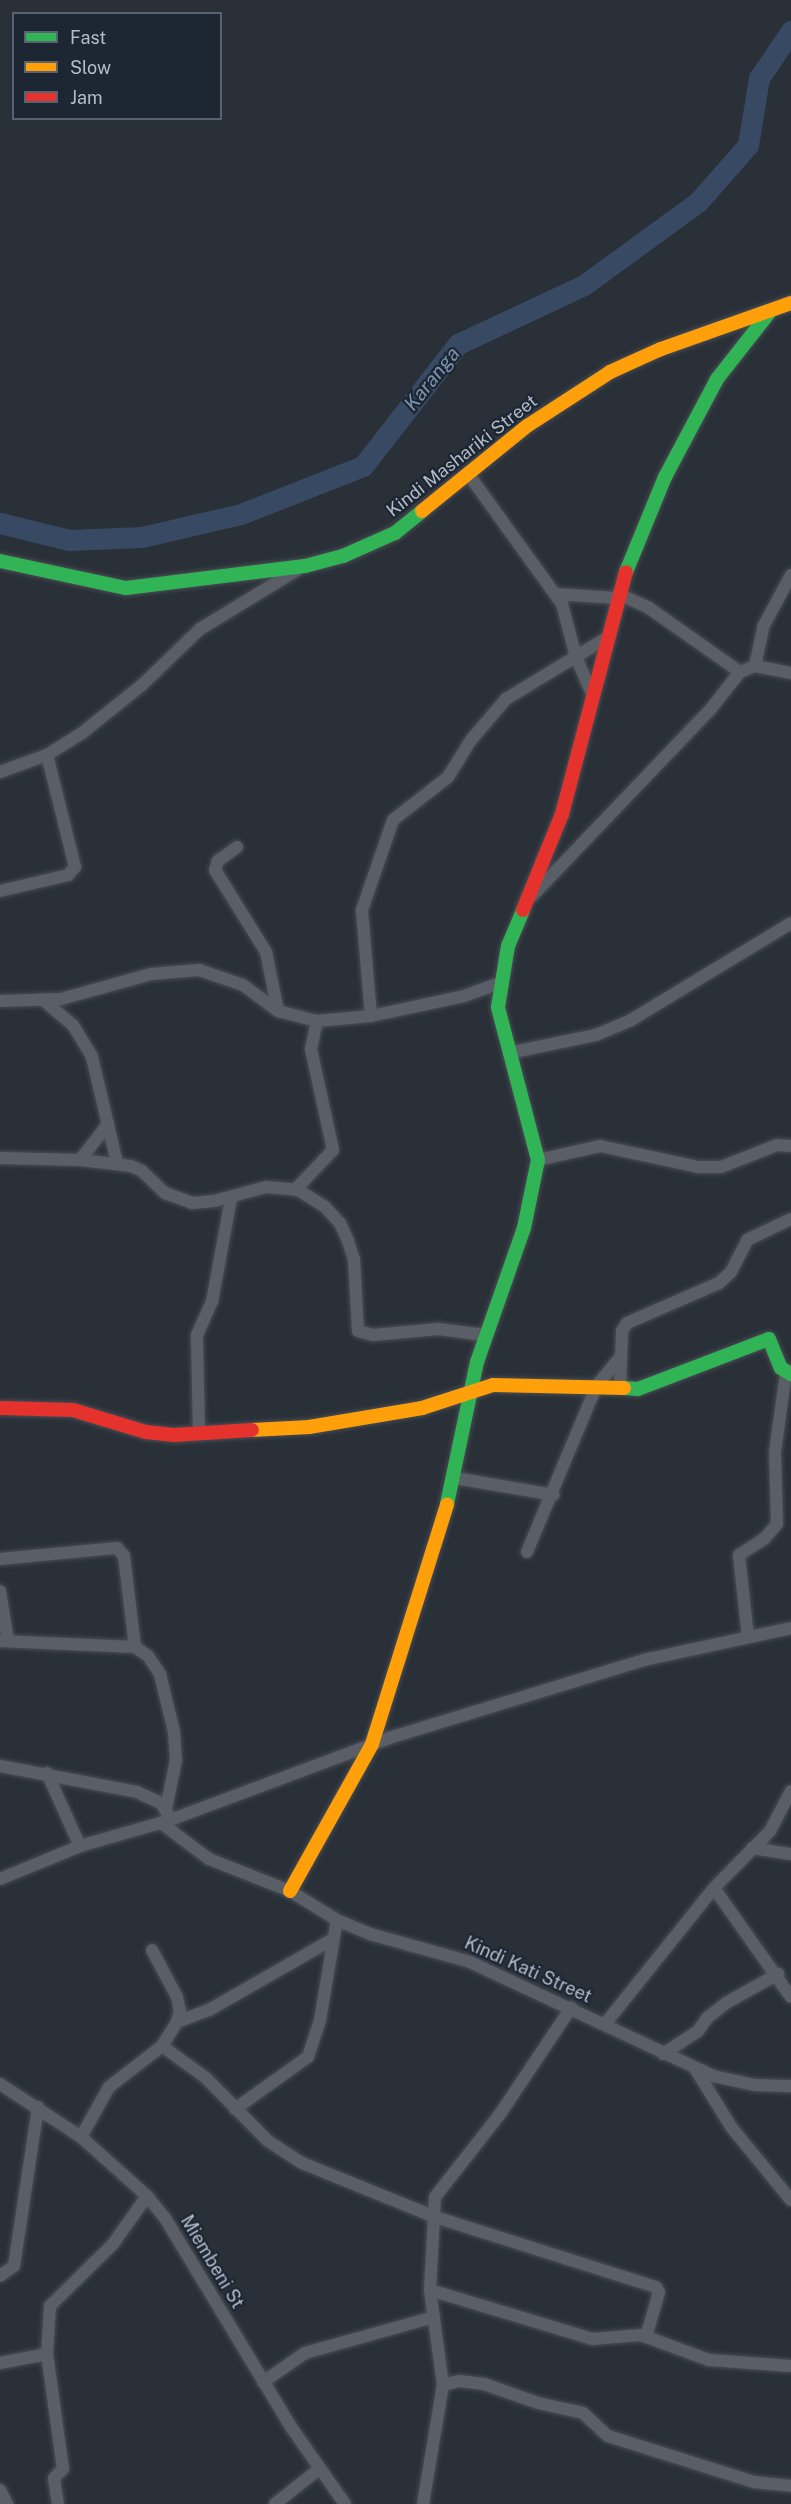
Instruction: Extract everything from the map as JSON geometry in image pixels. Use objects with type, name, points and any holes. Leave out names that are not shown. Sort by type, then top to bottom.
[{"type":"street","name":"Kindi Mashariki Street","points":[[0,561],[126,588],[305,566],[343,556],[395,532],[537,419],[610,372],[661,349],[769,313],[791,303]]},
{"type":"street","points":[[290,1891],[372,1744],[455,1478],[471,1391],[486,1335],[524,1228],[538,1160],[534,1133],[509,1053],[498,1007],[499,983],[508,946],[562,814],[617,596],[665,477],[717,379],[769,313]]},
{"type":"street","points":[[469,475],[555,594],[568,616],[576,657],[592,694]]},
{"type":"street","points":[[0,772],[47,755],[142,685],[200,629],[305,566]]},
{"type":"street","points":[[755,666],[763,627],[791,575]]},
{"type":"street","points":[[555,594],[617,596],[649,608],[740,672]]},
{"type":"street","points":[[371,1016],[362,910],[393,820],[448,777],[471,740],[506,699],[608,637]]},
{"type":"street","points":[[528,901],[710,710],[740,672],[755,666],[791,673]]},
{"type":"street","points":[[0,891],[68,875],[75,867],[47,755]]},
{"type":"street","points":[[237,848],[218,861],[215,870],[266,952],[278,1011]]},
{"type":"street","points":[[509,1053],[596,1035],[631,1020],[791,923]]},
{"type":"street","points":[[0,1000],[43,1000],[80,994],[151,974],[199,970],[243,985],[278,1011],[317,1021],[371,1016],[464,996],[499,983]]},
{"type":"street","points":[[43,1000],[82,1036],[92,1057],[117,1163]]},
{"type":"street","points":[[295,1190],[333,1150],[311,1049],[317,1021]]},
{"type":"street","points":[[80,1160],[108,1124]]},
{"type":"street","points":[[538,1160],[600,1146],[698,1167],[721,1167],[777,1145],[791,1146]]},
{"type":"street","points":[[0,1158],[117,1163],[142,1171],[178,1201],[231,1197],[266,1187],[295,1190],[325,1207],[340,1223],[354,1259],[358,1331],[373,1335],[438,1329],[486,1335]]},
{"type":"street","points":[[199,1433],[197,1335],[212,1302],[231,1197]]},
{"type":"street","points":[[620,1389],[621,1356],[627,1323],[719,1283],[731,1272],[747,1240],[791,1219]]},
{"type":"street","points":[[0,1408],[73,1410],[146,1432],[199,1433],[309,1427],[422,1408],[492,1385],[597,1385],[620,1389],[647,1387],[715,1357],[769,1339],[789,1373],[775,1452],[777,1524],[764,1539],[739,1555],[748,1636]]},
{"type":"street","points":[[527,1552],[554,1495],[597,1385],[621,1356]]},
{"type":"street","points":[[455,1478],[554,1495]]},
{"type":"street","points":[[0,1559],[117,1548],[124,1556],[135,1647]]},
{"type":"street","points":[[0,1591],[4,1641],[135,1647],[148,1656],[160,1674],[170,1710],[176,1760],[166,1817]]},
{"type":"street","points":[[0,1879],[80,1846],[372,1744],[648,1659],[791,1628]]},
{"type":"street","name":"Kindi Kati Street","points":[[0,1766],[47,1773],[137,1792],[209,1859],[290,1891],[336,1920],[370,1934],[470,1962],[605,2024],[696,2070],[730,2082],[791,2086]]},
{"type":"street","points":[[47,1773],[80,1846]]},
{"type":"street","points":[[605,2024],[714,1888],[781,1816],[791,1791]]},
{"type":"street","points":[[752,1848],[791,1854]]},
{"type":"street","points":[[714,1888],[778,1974],[791,1997]]},
{"type":"street","points":[[235,2109],[308,2057],[320,2020],[336,1920]]},
{"type":"street","points":[[177,2022],[208,2010],[331,1940]]},
{"type":"street","points":[[81,2137],[109,2087],[162,2046],[177,2022],[180,2011],[177,1997],[152,1950]]},
{"type":"street","points":[[663,2054],[698,2031],[726,2003],[778,1974]]},
{"type":"street","points":[[423,2504],[443,2385],[430,2290],[439,2190],[500,2114],[571,2008]]},
{"type":"street","points":[[162,2046],[206,2078],[268,2141],[302,2163],[435,2217],[656,2287],[659,2292],[646,2337]]},
{"type":"street","points":[[696,2070],[732,2128],[791,2200]]},
{"type":"street","name":"Miembeni St","points":[[0,2084],[81,2137],[147,2196],[165,2218],[263,2382],[319,2469],[345,2504]]},
{"type":"street","points":[[0,2276],[14,2266],[38,2107]]},
{"type":"street","points":[[58,2504],[54,2478],[63,2469],[47,2354],[48,2314],[53,2300],[113,2244],[147,2196]]},
{"type":"street","points":[[430,2290],[592,2339],[646,2337],[709,2360],[791,2366]]},
{"type":"street","points":[[263,2382],[305,2353],[434,2317]]},
{"type":"street","points":[[0,2363],[47,2354]]},
{"type":"street","points":[[443,2385],[459,2381],[484,2384],[538,2403],[583,2413],[608,2436],[754,2482],[791,2486]]},
{"type":"street","points":[[275,2504],[319,2469]]},
{"type":"street","points":[[0,2490],[7,2504]]},
{"type":"waterway","name":"Karanga","points":[[0,523],[69,540],[142,537],[241,514],[363,466],[458,344],[584,285],[698,202],[748,145],[759,78],[791,31]]},
{"type":"traffic: fast","points":[[626,572],[665,477],[717,379],[769,313]]},
{"type":"traffic: fast","points":[[0,561],[126,588],[305,566],[343,556],[395,533],[422,511]]},
{"type":"traffic: fast","points":[[447,1504],[477,1362],[524,1228],[538,1160],[498,1007],[508,946],[523,910]]},
{"type":"traffic: fast","points":[[624,1388],[638,1389],[769,1339],[781,1368],[791,1374]]},
{"type":"traffic: slow","points":[[422,511],[527,426],[610,372],[661,349],[791,303]]},
{"type":"traffic: slow","points":[[252,1430],[309,1427],[422,1408],[493,1385],[624,1388]]},
{"type":"traffic: slow","points":[[290,1891],[372,1744],[447,1504]]},
{"type":"traffic: jam","points":[[523,910],[562,814],[626,572]]},
{"type":"traffic: jam","points":[[0,1408],[73,1410],[146,1432],[174,1435],[252,1430]]}]
